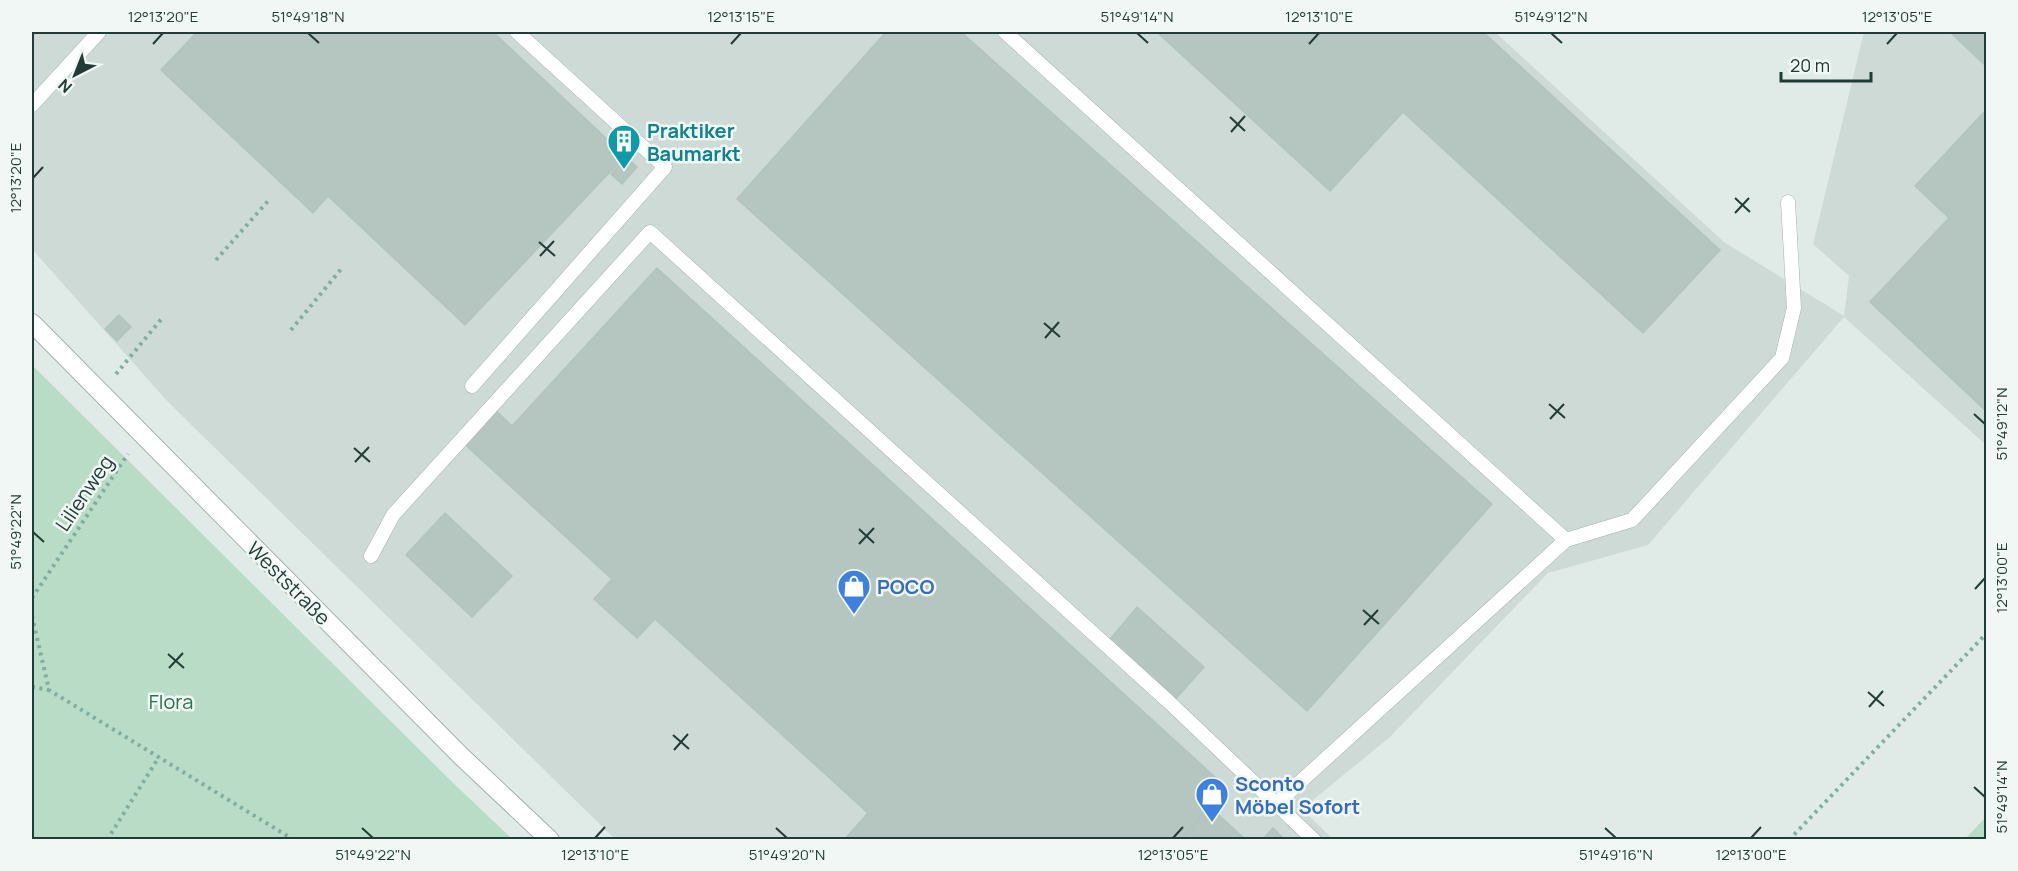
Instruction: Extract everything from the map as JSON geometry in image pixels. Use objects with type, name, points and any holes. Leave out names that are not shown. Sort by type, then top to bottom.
[{"type":"street","name":"Weststraße","points":[[32,323],[461,756],[550,840]]},
{"type":"lane","points":[[32,105],[99,32]]},
{"type":"lane","points":[[472,386],[665,167],[517,32]]},
{"type":"lane","points":[[1005,32],[1566,540]]},
{"type":"lane","points":[[1277,803],[1566,540],[1632,520],[1782,357],[1794,308],[1788,202]]},
{"type":"lane","points":[[371,556],[393,515],[650,232],[1169,702],[1314,840]]},
{"type":"path","points":[[216,260],[268,201]]},
{"type":"path","points":[[291,330],[342,268]]},
{"type":"path","points":[[99,391],[163,317]]},
{"type":"path","name":"Lilienweg","points":[[32,598],[125,458],[144,437]]},
{"type":"path","points":[[32,616],[49,690]]},
{"type":"path","points":[[1789,840],[1985,635]]},
{"type":"path","points":[[32,687],[49,690],[294,840]]},
{"type":"path","points":[[107,840],[159,757]]},
{"type":"shaded area","points":[[32,32],[1495,32],[1724,242],[1844,316],[1849,276],[1813,244],[1864,32],[1986,32],[1986,445],[1844,317],[1648,545],[1548,573],[1390,737],[1302,809],[1333,839],[615,839],[169,403],[32,249]]},
{"type":"green space","name":"Flora","points":[[32,365],[449,779],[512,839],[32,839]]},
{"type":"green space","points":[[1986,817],[1986,839],[1965,839]]},
{"type":"building","points":[[197,32],[493,32],[625,156],[465,325],[328,196],[313,213],[161,70]]},
{"type":"building","points":[[886,32],[961,32],[1492,504],[1307,711],[737,199]]},
{"type":"building","points":[[1157,32],[1483,32],[1720,250],[1643,333],[1403,112],[1330,191]]},
{"type":"building","points":[[1950,32],[1986,32],[1986,66]]},
{"type":"building","points":[[1986,110],[1986,411],[1870,302],[1949,218],[1915,186]]},
{"type":"building","name":"Praktiker Baumarkt","points":[[626,157],[637,167],[622,184],[611,174]]},
{"type":"building","points":[[657,268],[1227,788],[1180,840],[844,840],[868,813],[655,619],[637,638],[594,599],[612,579],[461,441],[492,407],[512,426]]},
{"type":"building","points":[[119,315],[131,327],[117,341],[105,329]]},
{"type":"building","points":[[445,513],[512,576],[472,617],[406,555]]},
{"type":"building","points":[[1137,607],[1204,667],[1173,702],[1107,643]]},
{"type":"building","name":"Sconto Möbel Sofort","points":[[1210,807],[1246,840],[1180,840]]},
{"type":"building","name":"Sconto Möbel Sofort","points":[[1273,828],[1285,840],[1262,840]]},
{"type":"place","name":"Praktiker Baumarkt","points":[[624,170]]},
{"type":"place","name":"POCO","points":[[854,615]]},
{"type":"place","name":"Sconto Möbel Sofort","points":[[1212,823]]}]
